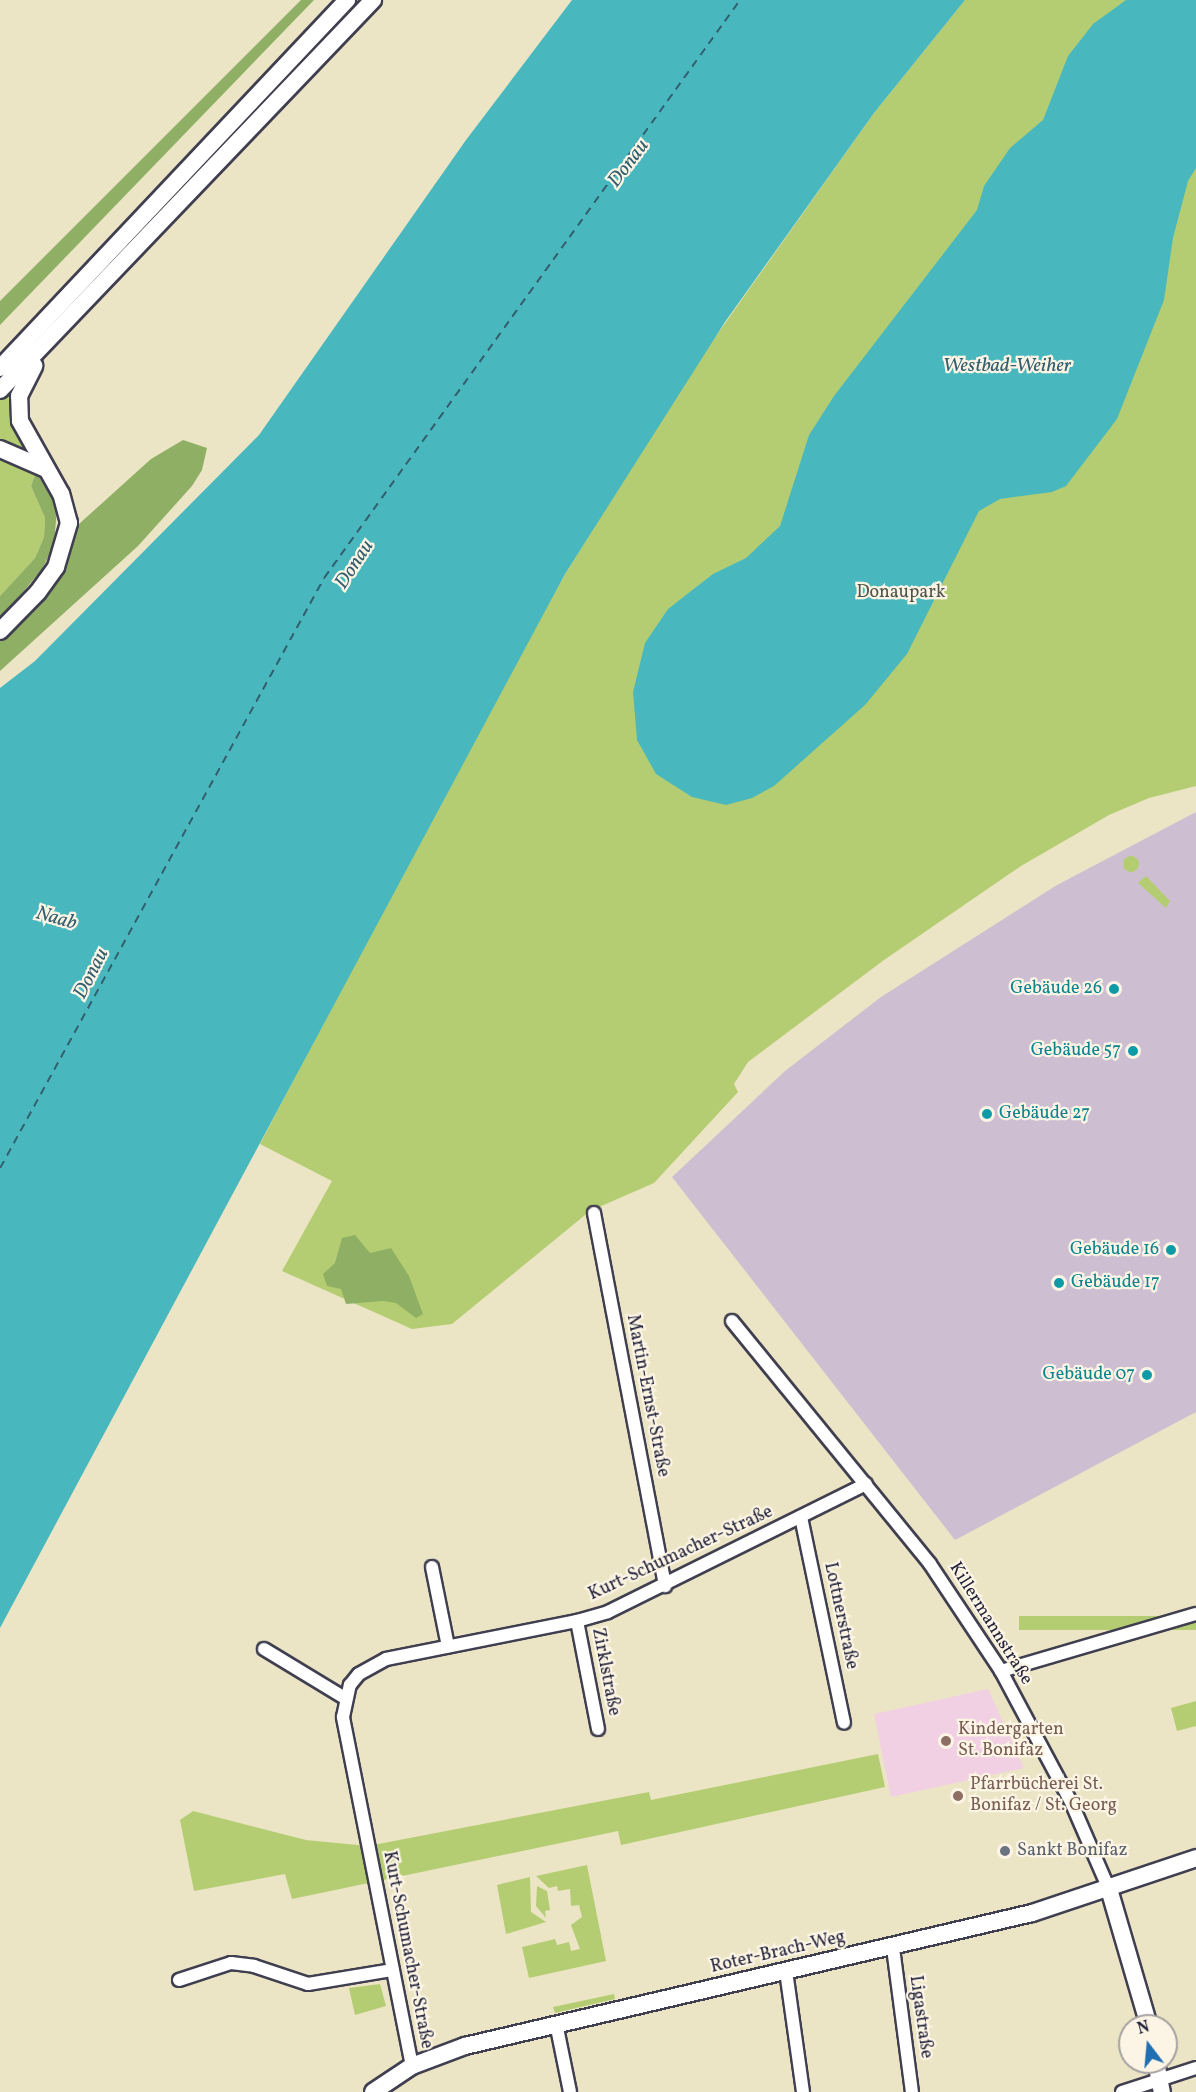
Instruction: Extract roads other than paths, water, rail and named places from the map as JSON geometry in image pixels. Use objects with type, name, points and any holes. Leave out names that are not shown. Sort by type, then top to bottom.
[{"type":"main road","points":[[0,368],[347,0]]},
{"type":"main road","points":[[0,390],[88,301],[373,0]]},
{"type":"main road","points":[[0,631],[38,592],[64,546],[69,523],[67,509],[20,421],[19,396],[32,368],[88,301]]},
{"type":"main road","points":[[0,355],[27,341]]},
{"type":"main road","points":[[0,449],[45,468]]},
{"type":"main road","name":"Roter-Brach-Weg","points":[[373,2092],[412,2067],[465,2046],[556,2023],[893,1947],[1109,1889],[1196,1858]]},
{"type":"main road","name":"Killermannstraße","points":[[1109,1889],[1145,2014]]},
{"type":"street","name":"Martin-Ernst-Straße","points":[[594,1213],[665,1586]]},
{"type":"street","name":"Killermannstraße","points":[[732,1321],[930,1564],[1001,1671],[1072,1804],[1109,1889]]},
{"type":"street","name":"Kurt-Schumacher-Straße","points":[[412,2067],[343,1717],[345,1698],[350,1685],[371,1665],[448,1646],[577,1621],[665,1586],[866,1484]]},
{"type":"street","name":"Lottnerstraße","points":[[801,1517],[844,1723]]},
{"type":"street","points":[[432,1567],[448,1646]]},
{"type":"street","points":[[1001,1671],[1196,1614]]},
{"type":"street","name":"Zirklstraße","points":[[577,1621],[598,1730]]},
{"type":"street","points":[[264,1649],[345,1698]]},
{"type":"street","name":"Ligastraße","points":[[893,1947],[912,2092]]},
{"type":"street","points":[[179,1980],[231,1963],[254,1966],[308,1984],[393,1970]]},
{"type":"street","points":[[786,1971],[802,2092]]},
{"type":"street","points":[[556,2023],[570,2092]]},
{"type":"street","points":[[1122,2092],[1160,2086],[1196,2068]]},
{"type":"water","points":[[572,0],[965,0],[874,113],[725,322],[565,574],[0,1628],[0,688],[35,661],[259,435],[466,140]]},
{"type":"water","name":"Westbad-Weiher","points":[[1126,0],[1196,0],[1196,168],[1188,181],[1173,238],[1164,300],[1117,419],[1066,486],[1052,492],[1000,499],[979,511],[907,654],[865,705],[774,786],[752,798],[726,805],[692,797],[656,774],[637,740],[633,692],[645,643],[668,609],[713,574],[746,558],[780,526],[809,435],[834,396],[977,210],[984,186],[1010,148],[1043,120],[1068,56],[1093,24]]},
{"type":"place","name":"Gebäude 26","points":[[1114,989]]},
{"type":"place","name":"Gebäude 57","points":[[1133,1051]]},
{"type":"place","name":"Gebäude 27","points":[[987,1114]]},
{"type":"place","name":"Gebäude 16","points":[[1171,1250]]},
{"type":"place","name":"Gebäude 17","points":[[1059,1283]]},
{"type":"place","name":"Gebäude 07","points":[[1147,1375]]},
{"type":"place","name":"Kindergarten St. Bonifaz","points":[[946,1741]]},
{"type":"place","name":"Pfarrbücherei St. Bonifaz / St. Georg","points":[[958,1796]]},
{"type":"place","name":"Sankt Bonifaz","points":[[1005,1851]]},
{"type":"water label","name":"Donau","points":[[629,164]]},
{"type":"water label","name":"Donau","points":[[355,565]]},
{"type":"water label","name":"Naab","points":[[56,919]]},
{"type":"water label","name":"Donau","points":[[92,974]]},
{"type":"park label","name":"Donaupark","points":[[901,593]]}]
